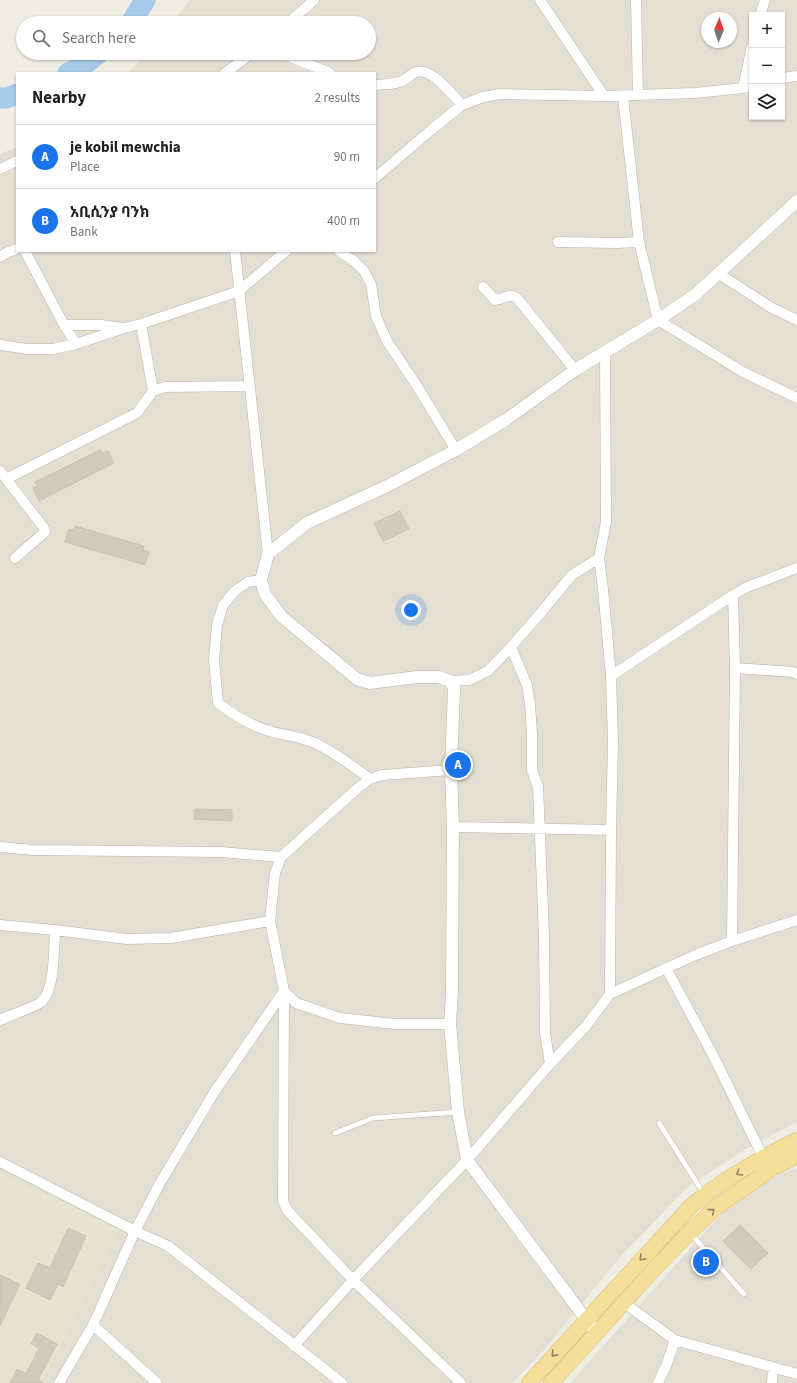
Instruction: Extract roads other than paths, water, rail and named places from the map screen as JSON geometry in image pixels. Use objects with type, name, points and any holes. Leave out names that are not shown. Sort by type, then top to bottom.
[{"type":"main road","points":[[529,1383],[585,1320],[692,1205],[763,1157],[797,1140]]},
{"type":"main road","points":[[551,1383],[690,1232],[714,1209],[773,1168],[797,1156]]},
{"type":"street","points":[[296,16],[314,0]]},
{"type":"street","points":[[540,0],[604,96]]},
{"type":"street","points":[[636,0],[638,95]]},
{"type":"street","points":[[761,12],[765,0]]},
{"type":"street","points":[[376,177],[430,130],[462,105],[483,97],[500,94],[623,96],[695,93],[748,87],[752,48]]},
{"type":"street","points":[[226,72],[243,60]]},
{"type":"street","points":[[298,60],[328,72]]},
{"type":"street","points":[[376,85],[398,83],[406,79],[414,72],[422,71],[432,75],[462,105]]},
{"type":"street","points":[[785,78],[797,76]]},
{"type":"street","points":[[623,96],[639,242],[658,320],[743,372],[797,398]]},
{"type":"street","points":[[0,169],[16,161]]},
{"type":"street","points":[[268,554],[307,523],[387,486],[456,450],[507,419],[575,370],[658,320],[696,294],[797,201]]},
{"type":"street","points":[[558,242],[639,242]]},
{"type":"street","points":[[0,257],[16,249]]},
{"type":"street","points":[[26,252],[64,325],[76,344]]},
{"type":"street","points":[[235,252],[268,554],[261,580],[264,594],[281,616],[357,679],[370,683],[417,677],[439,677],[450,681],[469,680],[488,670],[511,647],[572,575],[599,558]]},
{"type":"street","points":[[0,345],[27,349],[54,349],[76,344],[141,324],[239,291],[285,252]]},
{"type":"street","points":[[340,252],[354,261],[364,272],[371,284],[376,316],[387,341],[417,386],[456,450]]},
{"type":"street","points":[[719,274],[772,308],[797,320]]},
{"type":"street","points":[[483,286],[495,300],[508,296],[517,298],[575,370]]},
{"type":"street","points":[[64,325],[101,324],[124,328]]},
{"type":"street","points":[[141,324],[153,391]]},
{"type":"street","points":[[605,351],[606,522],[599,558],[611,676],[613,741],[610,994]]},
{"type":"street","points":[[15,558],[40,537],[44,532],[44,528],[3,475],[137,413],[153,391],[165,387],[249,386]]},
{"type":"street","points":[[611,676],[733,595],[747,587],[797,568]]},
{"type":"street","points":[[261,580],[248,582],[235,590],[223,605],[217,625],[214,660],[218,703],[233,714],[266,730],[300,738],[319,745],[340,757],[370,779]]},
{"type":"street","points":[[732,941],[735,668],[733,595]]},
{"type":"street","points":[[511,647],[527,685],[532,734],[532,770],[538,788],[544,936],[545,1033],[550,1064]]},
{"type":"street","points":[[735,668],[793,672],[797,674]]},
{"type":"street","points":[[450,681],[454,688],[451,770],[452,990],[450,1024],[458,1112],[467,1160],[585,1320],[597,1333]]},
{"type":"street","points":[[451,770],[382,775],[370,779],[360,787],[281,857],[276,873],[270,921],[284,990],[283,1201],[287,1210],[353,1280],[461,1383]]},
{"type":"street","points":[[452,827],[539,830],[611,830]]},
{"type":"street","points":[[0,847],[49,850],[221,852],[281,857]]},
{"type":"street","points":[[294,1346],[353,1280],[467,1160],[550,1064],[586,1026],[610,994],[666,968],[732,941],[797,920]]},
{"type":"street","points":[[0,925],[126,939],[171,938],[270,921]]},
{"type":"street","points":[[0,1020],[40,1002],[48,993],[51,982],[55,930]]},
{"type":"street","points":[[666,968],[714,1057],[763,1157]]},
{"type":"street","points":[[284,990],[296,1003],[340,1018],[395,1024],[450,1024]]},
{"type":"street","points":[[59,1383],[93,1325],[135,1231],[160,1183],[215,1091],[284,990]]},
{"type":"street","points":[[0,1162],[135,1231],[168,1246],[342,1383]]},
{"type":"street","points":[[624,1303],[676,1340],[797,1374]]},
{"type":"street","points":[[93,1325],[157,1383]]},
{"type":"street","points":[[658,1383],[676,1340]]},
{"type":"street","points":[[772,1383],[773,1368]]},
{"type":"lane","points":[[335,1133],[373,1118],[458,1112]]},
{"type":"lane","points":[[659,1123],[705,1195]]},
{"type":"lane","points":[[690,1232],[744,1294]]},
{"type":"waterway","points":[[135,16],[145,0]]},
{"type":"waterway","points":[[70,72],[81,67],[90,60]]},
{"type":"waterway","points":[[0,98],[6,98],[16,94]]},
{"type":"place","name":"je kobil mewchia","points":[[458,765]]},
{"type":"place","name":"አቢሲንያ ባንክ","points":[[706,1262]]}]
